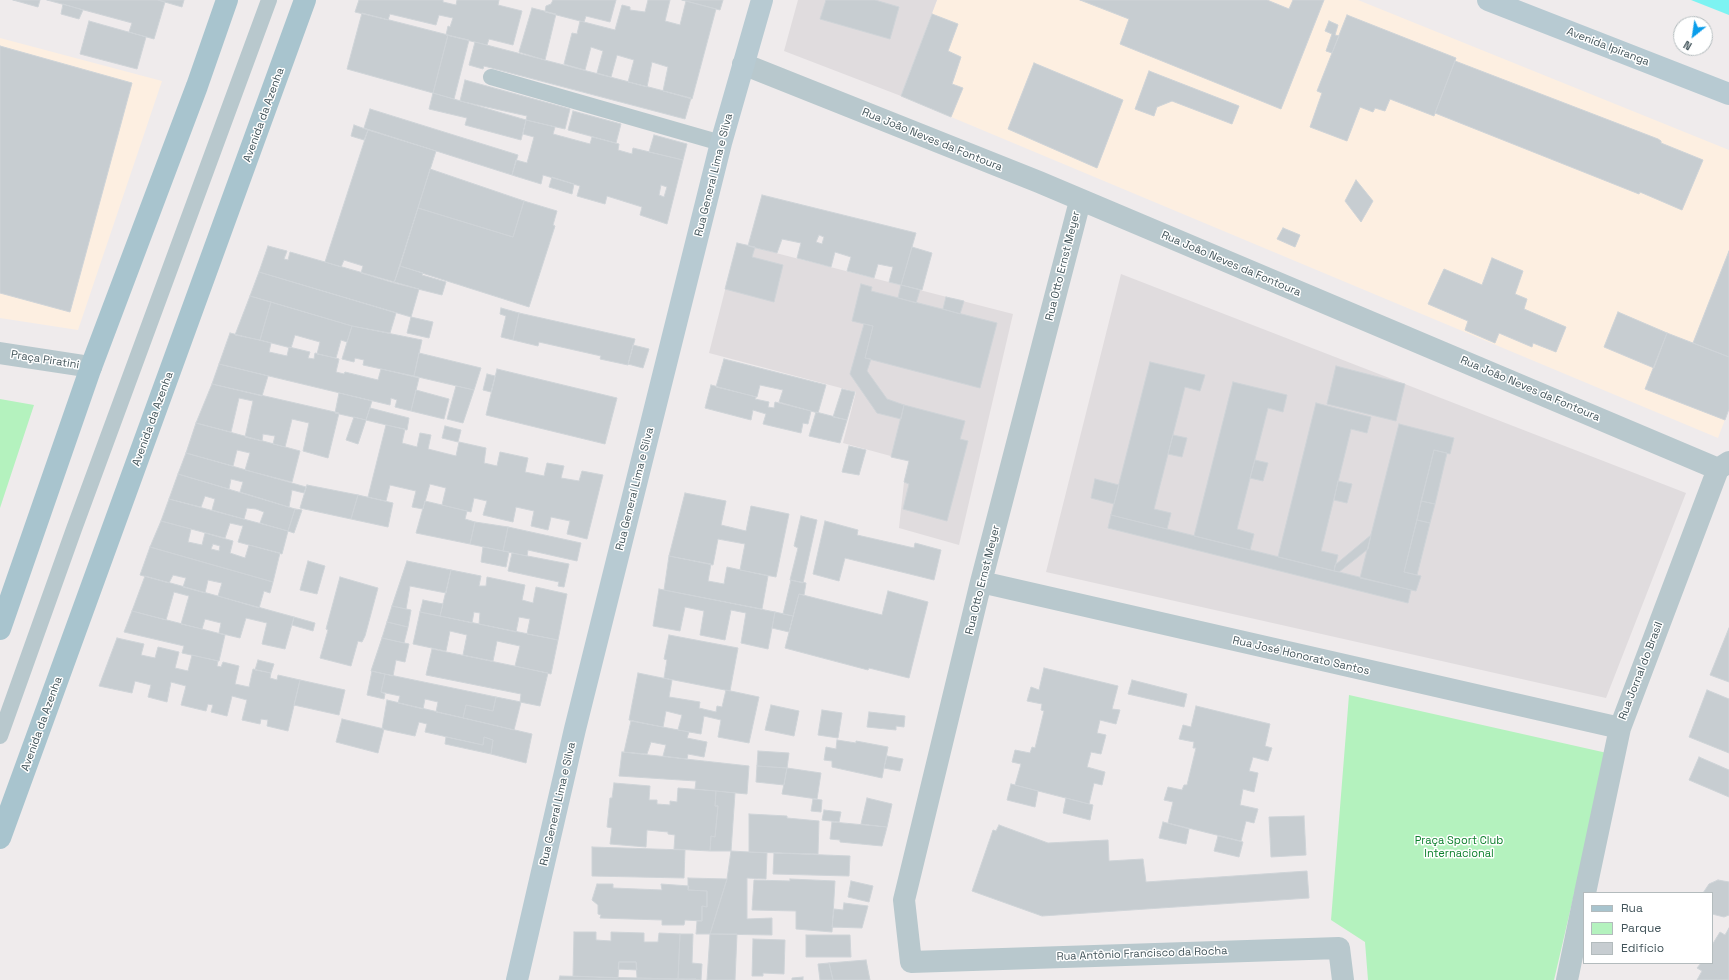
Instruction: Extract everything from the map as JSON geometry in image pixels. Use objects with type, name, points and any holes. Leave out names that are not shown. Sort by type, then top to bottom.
[{"type":"main road","points":[[0,630],[91,367],[197,86],[227,0]]},
{"type":"main road","name":"Avenida da Azenha","points":[[0,838],[305,0]]},
{"type":"street","name":"Rua General Lima e Silva","points":[[517,980],[575,729],[721,143],[762,0]]},
{"type":"street","name":"Avenida Ipiranga","points":[[1488,0],[1729,94]]},
{"type":"street","name":"Rua João Neves da Fontoura","points":[[743,64],[1038,182],[1080,201],[1723,465]]},
{"type":"street","name":"Rua Otto Ernst Meyer","points":[[911,962],[904,900],[982,582],[1080,201]]},
{"type":"street","name":"Praça Piratini","points":[[0,353],[91,367]]},
{"type":"street","name":"Rua Jornal do Brasil","points":[[1585,892],[1620,728],[1723,465]]},
{"type":"street","name":"Rua José Honorato Santos","points":[[982,582],[1620,728]]},
{"type":"street","points":[[1567,980],[1583,903]]},
{"type":"street","name":"Rua Antônio Francisco da Rocha","points":[[911,962],[1339,948],[1344,980]]},
{"type":"lane","points":[[0,736],[79,515],[269,0]]},
{"type":"lane","points":[[491,77],[721,143]]},
{"type":"shaded area","points":[[798,0],[937,0],[901,96],[784,51]]},
{"type":"shaded area","points":[[937,0],[1358,0],[1729,150],[1729,409],[1718,438],[901,96]]},
{"type":"shaded area","points":[[0,38],[162,81],[78,330],[0,318]]},
{"type":"shaded area","points":[[737,243],[1013,314],[959,545],[899,528],[904,482],[909,461],[843,443],[856,392],[709,353]]},
{"type":"shaded area","points":[[1121,274],[1686,493],[1606,698],[1046,572]]},
{"type":"green space","points":[[0,399],[34,405],[0,508]]},
{"type":"green space","name":"Praça Sport Club Internacional","points":[[1349,695],[1607,753],[1554,980],[1368,980],[1365,942],[1331,920]]},
{"type":"water","points":[[1691,0],[1729,0],[1729,15]]},
{"type":"building","points":[[13,0],[40,0],[38,7]]},
{"type":"building","points":[[47,0],[158,0],[165,2],[154,39],[129,32],[132,23]]},
{"type":"building","points":[[158,0],[184,0],[182,7]]},
{"type":"building","points":[[359,0],[443,0],[443,2],[456,5],[457,0],[499,0],[498,5],[522,11],[513,45],[489,39],[487,45],[446,35],[448,26],[450,27],[453,18],[439,15],[436,25],[390,14],[388,20],[355,12]]},
{"type":"building","points":[[553,0],[616,0],[610,22],[586,16],[584,22],[545,12],[546,6],[551,4]]},
{"type":"building","points":[[648,0],[670,0],[665,21],[680,25],[686,1],[716,9],[692,99],[663,91],[668,67],[652,62],[647,87],[628,82],[634,60],[617,55],[611,77],[597,73],[603,51],[591,47],[585,70],[564,64],[572,33],[577,34],[580,21],[615,30],[622,5],[630,7],[630,10],[645,12]]},
{"type":"building","points":[[682,0],[723,0],[720,10]]},
{"type":"building","points":[[826,0],[875,0],[899,7],[890,39],[820,19]]},
{"type":"building","points":[[1080,0],[1267,0],[1289,9],[1293,0],[1324,0],[1281,109],[1120,44],[1129,19]]},
{"type":"building","points":[[63,4],[83,10],[79,19],[61,14]]},
{"type":"building","points":[[532,8],[556,14],[545,60],[519,52]]},
{"type":"building","points":[[362,13],[448,35],[433,93],[347,69]]},
{"type":"building","points":[[932,14],[958,24],[948,51],[961,57],[952,84],[963,88],[951,117],[901,96]]},
{"type":"building","points":[[1347,15],[1456,58],[1434,116],[1390,99],[1385,111],[1375,108],[1373,112],[1360,107],[1347,141],[1310,127],[1322,93],[1317,91]]},
{"type":"building","points":[[89,21],[146,37],[137,69],[80,54]]},
{"type":"building","points":[[1329,21],[1338,25],[1335,35],[1339,36],[1332,53],[1326,51],[1332,34],[1325,31]]},
{"type":"building","points":[[448,35],[469,40],[454,99],[433,93]]},
{"type":"building","points":[[475,42],[691,98],[685,119],[484,66],[483,69],[469,65]]},
{"type":"building","points":[[0,46],[132,83],[70,312],[0,293]]},
{"type":"building","points":[[1455,61],[1658,139],[1661,143],[1703,160],[1682,210],[1640,192],[1639,194],[1435,113]]},
{"type":"building","points":[[1034,63],[1123,100],[1097,168],[1008,129]]},
{"type":"building","points":[[1149,71],[1239,106],[1232,124],[1172,101],[1157,107],[1154,116],[1135,109]]},
{"type":"building","points":[[465,80],[570,109],[565,129],[526,120],[527,116],[460,101]]},
{"type":"building","points":[[433,93],[526,120],[521,140],[465,125],[467,118],[429,109]]},
{"type":"building","points":[[370,109],[518,155],[512,175],[364,128]]},
{"type":"building","points":[[573,111],[621,124],[616,143],[568,130]]},
{"type":"building","points":[[526,120],[555,127],[553,134],[590,144],[592,137],[619,144],[618,150],[632,154],[633,148],[683,160],[667,224],[640,215],[642,207],[607,196],[605,204],[577,196],[580,186],[543,175],[541,184],[512,175],[516,160],[527,163],[534,137],[523,134]],"holes":[[[661,185],[667,187],[664,197],[659,195]]]},
{"type":"building","points":[[354,125],[368,130],[364,140],[351,136]]},
{"type":"building","points":[[368,130],[436,151],[394,283],[361,273],[363,266],[344,260],[341,267],[325,262]]},
{"type":"building","points":[[654,135],[687,144],[683,160],[649,152]]},
{"type":"building","points":[[430,169],[524,201],[513,237],[418,208]]},
{"type":"building","points":[[552,177],[574,184],[572,194],[549,187]]},
{"type":"building","points":[[1356,180],[1373,201],[1361,222],[1345,201]]},
{"type":"building","points":[[762,195],[916,233],[901,285],[889,282],[893,267],[878,264],[874,278],[847,271],[851,257],[835,252],[831,267],[797,258],[801,243],[782,239],[777,253],[748,246]],"holes":[[[819,235],[824,237],[822,244],[816,242]]]},
{"type":"building","points":[[524,201],[557,211],[553,225],[555,226],[529,307],[400,266],[418,208],[513,237]]},
{"type":"building","points":[[1283,228],[1300,235],[1295,247],[1277,239]]},
{"type":"building","points":[[737,243],[755,247],[752,257],[783,265],[774,302],[725,289]]},
{"type":"building","points":[[268,246],[287,251],[284,259],[288,260],[290,252],[419,289],[411,317],[259,272]]},
{"type":"building","points":[[912,247],[932,253],[922,290],[901,285]]},
{"type":"building","points":[[1729,251],[1729,357],[1693,343]]},
{"type":"building","points":[[1492,258],[1523,271],[1515,294],[1527,299],[1524,309],[1566,327],[1556,352],[1533,343],[1532,347],[1499,333],[1495,343],[1465,330],[1468,321],[1428,304],[1444,269],[1482,285]]},
{"type":"building","points":[[400,266],[423,273],[422,275],[446,282],[442,295],[394,283]]},
{"type":"building","points":[[259,272],[396,313],[390,333],[352,326],[250,296]]},
{"type":"building","points":[[861,284],[872,287],[871,291],[997,323],[980,388],[865,358],[873,326],[852,321]]},
{"type":"building","points":[[901,285],[920,290],[916,303],[898,298]]},
{"type":"building","points":[[250,296],[271,302],[260,340],[235,335]]},
{"type":"building","points":[[946,297],[964,301],[960,314],[943,309]]},
{"type":"building","points":[[271,302],[352,326],[347,342],[341,340],[336,358],[317,354],[320,342],[295,335],[291,348],[260,340]]},
{"type":"building","points":[[501,308],[519,313],[513,340],[501,337],[506,316],[500,314]]},
{"type":"building","points":[[1618,312],[1667,333],[1654,368],[1604,347]]},
{"type":"building","points":[[519,313],[635,339],[628,365],[600,359],[601,356],[539,342],[538,346],[513,340]]},
{"type":"building","points":[[411,317],[433,322],[429,338],[407,333]]},
{"type":"building","points":[[864,324],[873,326],[865,358],[871,359],[867,371],[887,399],[904,405],[901,419],[877,413],[850,374]]},
{"type":"building","points":[[352,326],[422,340],[414,376],[363,365],[364,360],[355,358],[354,362],[342,359]]},
{"type":"building","points":[[230,333],[271,343],[269,352],[287,356],[289,347],[310,352],[308,358],[314,359],[315,353],[339,359],[336,372],[344,374],[345,372],[378,380],[381,369],[419,378],[411,411],[395,407],[397,400],[391,398],[390,405],[219,364]]},
{"type":"building","points":[[1667,333],[1729,357],[1729,409],[1725,420],[1645,389]]},
{"type":"building","points":[[633,345],[649,349],[643,368],[628,364]]},
{"type":"building","points":[[419,353],[481,368],[474,390],[414,376]]},
{"type":"building","points":[[724,359],[826,385],[818,413],[779,402],[783,390],[760,385],[757,397],[716,387]]},
{"type":"building","points":[[1150,362],[1205,375],[1200,391],[1185,387],[1154,509],[1171,513],[1167,529],[1111,515]]},
{"type":"building","points":[[219,364],[268,376],[262,396],[212,384]]},
{"type":"building","points":[[1336,366],[1405,384],[1396,421],[1327,404]]},
{"type":"building","points":[[497,369],[617,398],[605,444],[486,415]]},
{"type":"building","points":[[487,374],[495,376],[491,392],[483,390]]},
{"type":"building","points":[[1233,382],[1287,395],[1283,412],[1268,408],[1237,529],[1254,534],[1250,550],[1194,536]]},
{"type":"building","points":[[212,384],[339,413],[328,458],[303,451],[309,423],[292,419],[285,447],[273,444],[275,436],[263,434],[262,441],[245,437],[253,401],[239,398],[231,432],[196,423]]},
{"type":"building","points":[[711,385],[769,402],[768,407],[774,408],[775,402],[811,411],[808,424],[803,423],[801,433],[763,424],[766,414],[753,410],[751,420],[705,408]]},
{"type":"building","points":[[456,386],[474,390],[463,423],[447,419]]},
{"type":"building","points":[[842,389],[855,392],[847,420],[833,417]]},
{"type":"building","points":[[416,390],[449,399],[444,419],[411,411]]},
{"type":"building","points":[[339,393],[372,401],[366,420],[335,413]]},
{"type":"building","points":[[1316,403],[1371,417],[1367,433],[1351,429],[1321,551],[1338,555],[1334,571],[1278,557]]},
{"type":"building","points":[[904,405],[965,421],[960,439],[968,441],[947,521],[903,509],[909,484],[904,482],[909,461],[891,457]]},
{"type":"building","points":[[370,408],[409,418],[407,430],[366,420]]},
{"type":"building","points":[[816,412],[847,420],[840,443],[809,436]]},
{"type":"building","points":[[354,417],[366,420],[358,444],[346,440]]},
{"type":"building","points":[[196,423],[300,451],[292,482],[245,470],[250,453],[237,450],[233,466],[186,453]]},
{"type":"building","points":[[1399,424],[1454,438],[1450,454],[1434,450],[1404,572],[1421,576],[1416,591],[1360,578]]},
{"type":"building","points":[[386,425],[405,429],[402,443],[417,447],[420,433],[431,435],[428,449],[456,456],[459,442],[486,448],[484,463],[497,466],[500,452],[528,458],[525,472],[544,476],[547,463],[564,466],[561,478],[579,481],[582,471],[603,475],[587,539],[567,534],[570,521],[551,517],[548,530],[531,526],[534,511],[516,507],[513,522],[483,515],[487,501],[474,498],[471,512],[442,505],[446,488],[430,484],[423,509],[412,507],[416,491],[390,485],[386,501],[368,497]]},
{"type":"building","points":[[445,426],[461,430],[458,442],[442,438]]},
{"type":"building","points":[[1173,435],[1187,438],[1182,457],[1168,454]]},
{"type":"building","points":[[849,446],[866,450],[859,475],[842,472]]},
{"type":"building","points":[[1434,450],[1447,453],[1435,504],[1421,501]]},
{"type":"building","points":[[186,453],[306,487],[304,493],[292,490],[289,507],[240,492],[243,482],[231,479],[229,489],[178,474]]},
{"type":"building","points":[[1255,460],[1268,463],[1263,481],[1250,478]]},
{"type":"building","points":[[178,474],[295,509],[288,531],[260,523],[264,512],[256,509],[247,508],[244,519],[212,510],[215,499],[205,496],[201,507],[169,499]]},
{"type":"building","points":[[1095,479],[1119,485],[1114,504],[1091,498]]},
{"type":"building","points":[[1338,481],[1352,484],[1347,503],[1334,500]]},
{"type":"building","points":[[307,485],[358,495],[351,519],[300,508]]},
{"type":"building","points":[[685,493],[726,501],[721,525],[746,531],[751,506],[789,514],[776,577],[740,570],[745,544],[718,539],[713,565],[669,556]]},
{"type":"building","points":[[358,495],[393,503],[388,527],[351,519]]},
{"type":"building","points":[[169,499],[288,531],[282,554],[238,542],[243,526],[230,523],[225,538],[161,521]]},
{"type":"building","points":[[425,501],[467,511],[465,519],[475,522],[470,544],[416,533]]},
{"type":"building","points":[[1421,501],[1435,504],[1430,523],[1417,520]]},
{"type":"building","points":[[295,509],[302,510],[294,533],[288,531]]},
{"type":"building","points":[[1111,515],[1411,590],[1408,603],[1108,528]]},
{"type":"building","points":[[801,516],[817,520],[803,583],[790,580],[798,548],[794,546]]},
{"type":"building","points":[[1417,520],[1430,523],[1417,575],[1404,572]]},
{"type":"building","points":[[161,521],[191,529],[188,542],[202,545],[205,533],[233,541],[230,553],[245,558],[249,545],[280,553],[273,582],[150,547]],"holes":[[[213,544],[220,546],[219,551],[211,549]]]},
{"type":"building","points":[[825,521],[858,530],[857,535],[914,548],[915,543],[941,550],[934,580],[845,558],[839,581],[813,574]]},
{"type":"building","points":[[475,522],[508,527],[503,551],[470,544]]},
{"type":"building","points":[[508,527],[581,543],[577,561],[528,550],[527,556],[503,551]]},
{"type":"building","points":[[1371,535],[1368,549],[1339,572],[1334,571],[1335,565]]},
{"type":"building","points":[[150,547],[273,582],[270,593],[264,591],[259,608],[218,596],[222,583],[208,580],[205,593],[183,587],[186,578],[173,575],[169,583],[140,575]]},
{"type":"building","points":[[483,547],[509,552],[506,567],[481,562]]},
{"type":"building","points":[[512,553],[569,564],[564,587],[558,586],[559,582],[508,571]]},
{"type":"building","points":[[669,556],[711,564],[708,581],[724,584],[727,567],[768,576],[762,609],[664,590]]},
{"type":"building","points":[[308,561],[325,566],[317,594],[300,590]]},
{"type":"building","points":[[407,561],[451,570],[446,593],[410,586],[406,609],[392,606]]},
{"type":"building","points":[[451,570],[481,576],[479,586],[486,586],[487,577],[525,585],[522,600],[533,603],[536,587],[567,594],[558,640],[527,634],[530,619],[519,617],[516,632],[479,624],[480,613],[474,612],[472,623],[440,616]]},
{"type":"building","points":[[145,576],[294,617],[285,649],[262,644],[267,623],[246,618],[240,638],[219,633],[221,623],[205,619],[202,629],[181,624],[189,596],[174,592],[166,620],[132,611]]},
{"type":"building","points":[[340,577],[378,588],[365,636],[362,642],[358,641],[351,666],[320,658]]},
{"type":"building","points":[[791,580],[806,583],[804,595],[799,594],[793,616],[783,614]]},
{"type":"building","points":[[659,589],[775,612],[768,649],[741,643],[746,613],[731,610],[725,640],[700,635],[704,611],[685,607],[680,631],[653,626]]},
{"type":"building","points":[[888,591],[928,602],[909,678],[869,668],[868,670],[785,648],[799,594],[882,615]]},
{"type":"building","points":[[423,600],[443,604],[440,616],[420,612]]},
{"type":"building","points":[[392,606],[411,610],[408,627],[387,622]]},
{"type":"building","points":[[132,611],[225,635],[219,661],[182,653],[184,646],[124,632]]},
{"type":"building","points":[[420,612],[558,640],[551,674],[515,666],[520,646],[497,641],[493,661],[463,655],[467,635],[450,631],[446,651],[413,644]]},
{"type":"building","points":[[775,612],[793,616],[789,632],[772,628]]},
{"type":"building","points":[[294,617],[315,623],[313,631],[292,625]]},
{"type":"building","points":[[387,622],[408,627],[404,643],[382,638]]},
{"type":"building","points":[[1729,628],[1729,682],[1710,675]]},
{"type":"building","points":[[669,635],[738,648],[730,691],[664,678],[667,660],[664,659]]},
{"type":"building","points":[[117,638],[144,644],[141,655],[155,658],[158,647],[179,652],[175,668],[188,671],[192,655],[218,661],[217,666],[221,667],[223,662],[239,666],[235,684],[249,687],[253,669],[271,673],[270,678],[277,680],[278,675],[300,680],[288,731],[267,726],[268,720],[261,719],[260,724],[242,720],[247,700],[232,696],[227,716],[211,712],[213,705],[208,704],[206,711],[181,705],[186,686],[171,682],[167,702],[148,697],[151,685],[135,681],[132,693],[99,686]]},
{"type":"building","points":[[382,638],[409,644],[405,662],[396,660],[393,676],[371,671]]},
{"type":"building","points":[[432,649],[548,673],[540,706],[520,702],[521,694],[426,675]]},
{"type":"building","points":[[258,660],[274,664],[271,673],[255,670]]},
{"type":"building","points":[[1044,668],[1118,686],[1112,709],[1120,710],[1116,724],[1100,720],[1097,733],[1106,735],[1101,754],[1091,752],[1087,767],[1105,772],[1102,785],[1094,783],[1089,804],[1015,785],[1021,764],[1012,762],[1015,750],[1030,753],[1032,747],[1035,748],[1044,711],[1041,710],[1042,704],[1027,701],[1031,687],[1039,690]]},
{"type":"building","points":[[372,671],[385,674],[381,692],[385,694],[384,699],[367,695]]},
{"type":"building","points":[[638,673],[672,680],[669,697],[700,702],[699,708],[716,712],[717,706],[722,707],[726,690],[759,697],[749,743],[718,737],[721,720],[704,716],[701,734],[678,730],[682,715],[666,711],[663,727],[629,720]]},
{"type":"building","points":[[385,674],[496,697],[493,711],[466,705],[463,718],[436,712],[438,702],[425,699],[423,709],[398,703],[400,696],[381,692]]},
{"type":"building","points":[[300,680],[345,690],[339,715],[294,705]]},
{"type":"building","points":[[1132,680],[1187,694],[1184,707],[1128,694]]},
{"type":"building","points":[[1707,690],[1729,699],[1729,753],[1689,737]]},
{"type":"building","points":[[496,697],[521,702],[514,730],[463,718],[466,705],[493,711]]},
{"type":"building","points":[[387,700],[532,734],[526,763],[491,754],[493,740],[484,737],[483,745],[425,732],[427,724],[419,722],[415,736],[382,729]]},
{"type":"building","points":[[771,705],[799,711],[794,736],[765,730]]},
{"type":"building","points":[[1196,706],[1270,724],[1265,746],[1272,748],[1268,761],[1253,757],[1249,771],[1258,773],[1254,792],[1243,789],[1240,805],[1258,809],[1254,823],[1246,821],[1241,841],[1168,823],[1173,802],[1164,800],[1168,787],[1182,790],[1184,785],[1187,785],[1196,748],[1193,748],[1194,742],[1179,739],[1183,725],[1191,727]]},
{"type":"building","points":[[822,710],[842,713],[838,738],[818,735]]},
{"type":"building","points":[[869,712],[905,716],[904,727],[896,726],[896,730],[867,727]]},
{"type":"building","points":[[342,719],[384,729],[378,753],[336,742]]},
{"type":"building","points":[[631,721],[689,732],[687,738],[707,742],[704,757],[688,754],[687,759],[663,756],[666,745],[651,742],[647,754],[624,752]]},
{"type":"building","points":[[446,737],[483,745],[484,737],[493,740],[491,754],[445,744]]},
{"type":"building","points":[[837,740],[856,743],[856,741],[888,747],[882,778],[832,767],[832,761],[824,760],[826,747],[836,749]]},
{"type":"building","points":[[758,751],[789,753],[787,768],[757,766]]},
{"type":"building","points":[[622,752],[749,766],[747,794],[695,789],[696,781],[619,776]]},
{"type":"building","points":[[887,756],[903,759],[900,771],[884,768]]},
{"type":"building","points":[[1699,757],[1729,770],[1729,797],[1689,780]]},
{"type":"building","points":[[757,766],[787,768],[784,785],[756,782]]},
{"type":"building","points":[[787,768],[821,773],[817,799],[782,794]]},
{"type":"building","points":[[614,783],[650,786],[649,800],[657,800],[657,804],[670,805],[670,801],[677,802],[678,788],[716,791],[715,806],[718,806],[715,837],[711,836],[710,851],[674,849],[675,835],[668,834],[668,832],[647,830],[646,847],[610,844],[612,828],[607,827],[610,798],[612,798]]},
{"type":"building","points":[[1011,784],[1038,791],[1035,807],[1007,800]]},
{"type":"building","points":[[716,791],[735,793],[731,851],[710,851],[711,836],[715,837],[718,806],[715,806]]},
{"type":"building","points":[[867,798],[892,804],[887,827],[861,824]]},
{"type":"building","points":[[1066,798],[1093,805],[1090,820],[1063,813]]},
{"type":"building","points":[[813,799],[822,800],[821,812],[811,811]]},
{"type":"building","points":[[824,810],[841,812],[839,822],[822,820]]},
{"type":"building","points":[[749,814],[787,816],[787,818],[819,821],[818,854],[749,852]]},
{"type":"building","points":[[1304,816],[1306,855],[1271,857],[1269,817]]},
{"type":"building","points":[[832,822],[887,827],[882,846],[840,842],[840,840],[830,839]]},
{"type":"building","points":[[1163,822],[1189,829],[1186,844],[1159,838]]},
{"type":"building","points":[[999,825],[1048,843],[1108,840],[1109,861],[1143,859],[1146,882],[1307,871],[1309,898],[1042,916],[972,891],[993,830],[996,831]]},
{"type":"building","points":[[1218,836],[1243,842],[1239,857],[1214,851]]},
{"type":"building","points":[[592,847],[685,850],[684,878],[592,876]]},
{"type":"building","points":[[731,851],[767,853],[766,879],[747,878],[747,919],[772,918],[772,935],[710,934],[727,879]]},
{"type":"building","points":[[774,853],[850,856],[849,876],[773,874]]},
{"type":"building","points":[[688,878],[727,879],[710,934],[696,934],[697,921],[702,921],[702,906],[707,907],[707,891],[688,890]]},
{"type":"building","points":[[790,879],[835,881],[832,932],[796,929],[796,911],[752,910],[754,880],[790,881]]},
{"type":"building","points":[[1718,880],[1729,882],[1729,915],[1724,917],[1713,914],[1713,892],[1704,892],[1709,884]]},
{"type":"building","points":[[851,881],[873,886],[869,902],[848,897]]},
{"type":"building","points":[[597,884],[613,884],[613,888],[662,890],[661,884],[689,886],[688,890],[707,891],[707,907],[702,906],[702,921],[685,920],[684,925],[662,925],[662,920],[600,918],[601,915],[598,914],[598,905],[592,900]]},
{"type":"building","points":[[844,903],[868,906],[862,928],[832,927],[834,909],[843,910]]},
{"type":"building","points":[[1729,928],[1729,980],[1697,980],[1702,971],[1697,968],[1700,964],[1713,964],[1713,943],[1720,932],[1725,935]]},
{"type":"building","points":[[574,932],[596,932],[596,940],[611,941],[611,932],[644,933],[644,942],[658,942],[659,933],[680,934],[678,979],[637,978],[636,962],[619,962],[618,978],[573,976]]},
{"type":"building","points":[[680,934],[693,934],[692,963],[702,964],[701,980],[678,979]]},
{"type":"building","points":[[710,934],[737,934],[735,980],[707,980]]},
{"type":"building","points":[[806,935],[850,935],[851,957],[806,957]]},
{"type":"building","points":[[753,939],[785,940],[784,974],[763,973],[763,976],[752,976]]},
{"type":"building","points":[[866,960],[870,980],[833,980],[829,963]]},
{"type":"building","points":[[619,962],[636,962],[637,970],[618,969]]},
{"type":"building","points":[[829,963],[833,980],[820,980],[818,964]]},
{"type":"building","points":[[560,976],[677,979],[677,980],[559,980]]},
{"type":"building","points":[[803,977],[803,980],[792,980],[792,978]]}]
